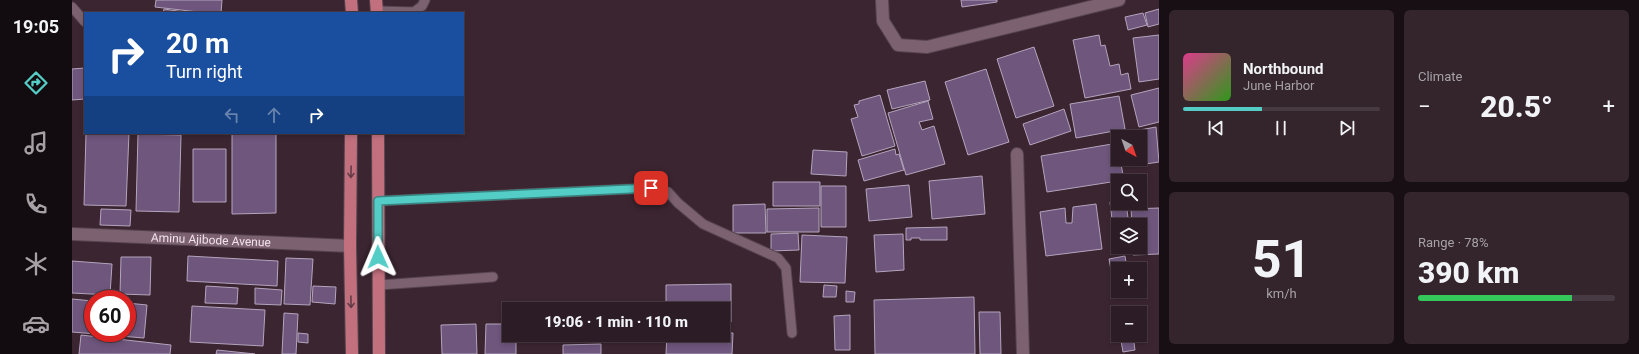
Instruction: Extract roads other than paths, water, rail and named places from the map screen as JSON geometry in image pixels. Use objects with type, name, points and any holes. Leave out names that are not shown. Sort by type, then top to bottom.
[{"type":"main road","points":[[351,0],[352,12]]},
{"type":"main road","points":[[351,134],[350,246],[352,354]]},
{"type":"main road","points":[[378,134],[379,354]]},
{"type":"street","points":[[882,0],[883,21],[898,45],[927,47],[1119,0]]},
{"type":"street","points":[[1017,154],[1023,354]]},
{"type":"street","name":"Aminu Ajibode Avenue","points":[[72,234],[350,246]]},
{"type":"lane","points":[[377,8],[414,12],[422,6],[424,0]]},
{"type":"lane","points":[[72,7],[84,21]]},
{"type":"lane","points":[[378,201],[651,188],[668,192],[703,224],[778,258],[786,268],[792,333]]},
{"type":"lane","points":[[379,285],[493,277]]}]
